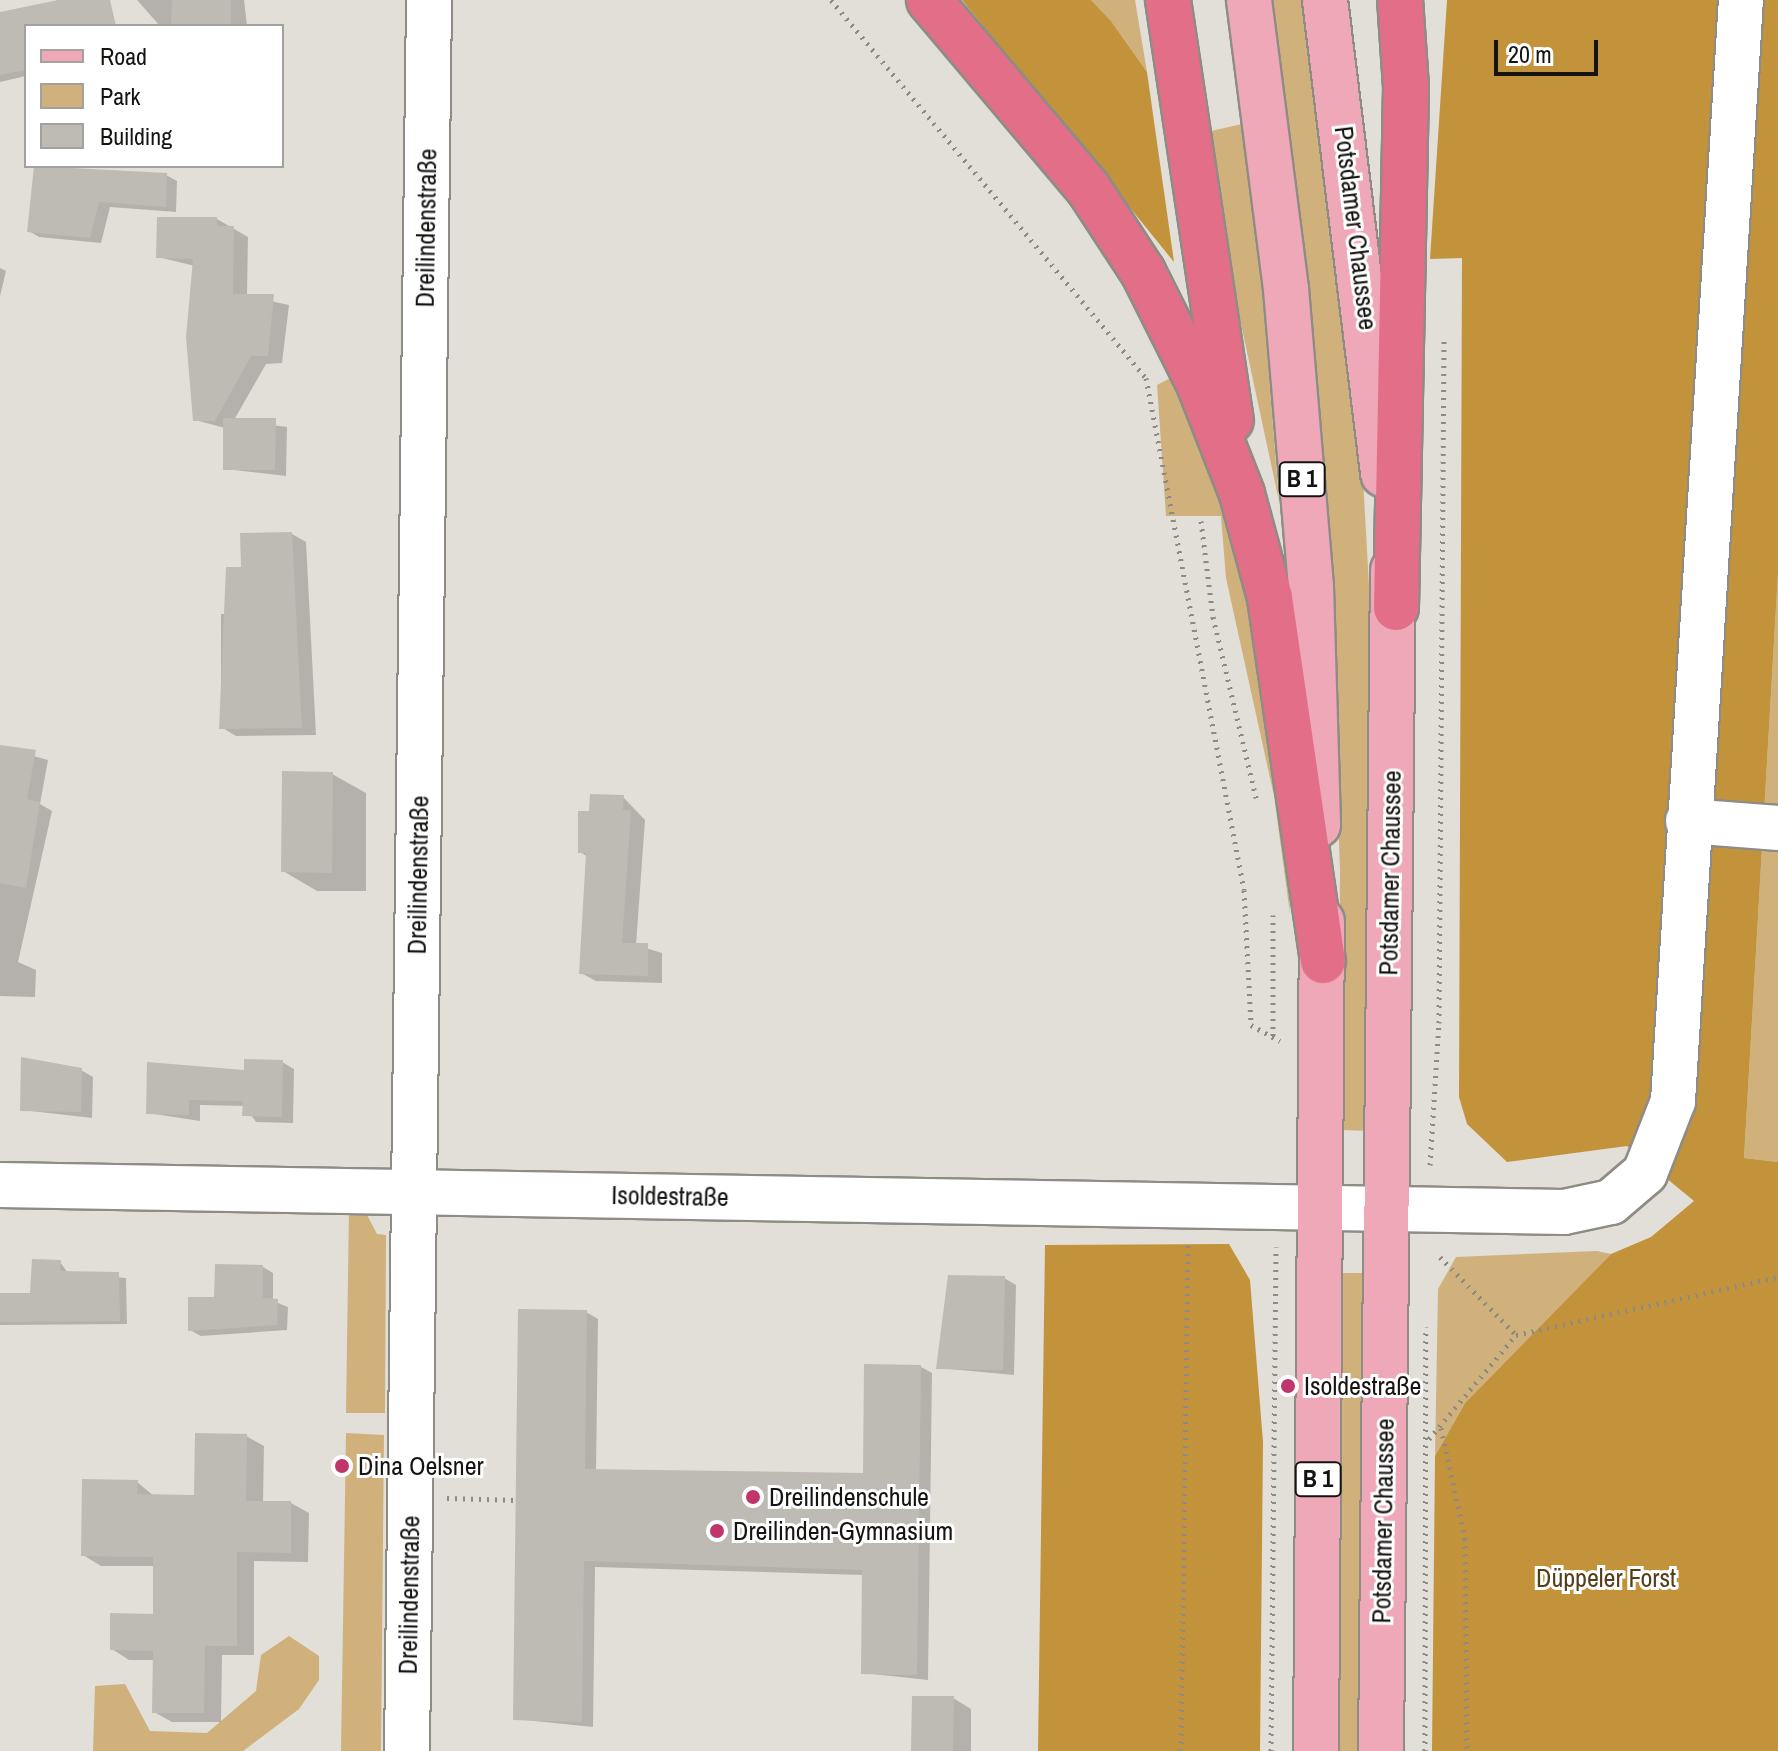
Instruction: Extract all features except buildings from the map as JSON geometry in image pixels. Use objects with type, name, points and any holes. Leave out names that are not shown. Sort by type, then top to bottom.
[{"type":"highway","points":[[929,0],[1088,188],[1143,272],[1199,384],[1242,494],[1270,598],[1323,961]]},
{"type":"highway","points":[[1168,0],[1242,494]]},
{"type":"highway","points":[[1396,608],[1406,87],[1400,0]]},
{"type":"highway","points":[[1406,87],[1421,0]]},
{"type":"main road","name":"B 1","points":[[1249,0],[1285,273],[1311,587],[1323,961],[1316,1751]]},
{"type":"main road","name":"Potsdamer Chaussee","points":[[1325,0],[1365,279],[1396,608],[1381,1751]]},
{"type":"street","name":"Dreilindenstraße","points":[[407,1751],[429,0]]},
{"type":"street","name":"Isoldestraße","points":[[0,1185],[1564,1212],[1611,1202],[1645,1173],[1673,1101],[1741,0]]},
{"type":"street","points":[[1688,821],[1778,828]]},
{"type":"path","points":[[831,0],[1146,378],[1244,890],[1251,1025],[1273,1037],[1273,909]]},
{"type":"path","points":[[1430,1135],[1439,1023],[1444,326]]},
{"type":"path","points":[[1201,521],[1213,617],[1259,810]]},
{"type":"path","points":[[1181,1751],[1189,1205]]},
{"type":"path","points":[[1440,1257],[1516,1335]]},
{"type":"path","points":[[1271,1751],[1275,1273]]},
{"type":"path","points":[[1429,1439],[1516,1335],[1778,1277]]},
{"type":"path","points":[[1425,1751],[1431,1334]]},
{"type":"path","points":[[1441,1428],[1465,1538],[1467,1751]]},
{"type":"path","points":[[410,1497],[515,1500]]},
{"type":"green space","points":[[962,0],[1091,0],[1111,21],[1147,72],[1174,262]]},
{"type":"green space","points":[[1091,0],[1135,0],[1147,72],[1111,21]]},
{"type":"green space","points":[[1266,0],[1309,0],[1361,443],[1374,675],[1370,1131],[1339,1130],[1340,870],[1328,546],[1298,222]]},
{"type":"green space","name":"Düppeler Forst","points":[[1447,0],[1778,0],[1778,573],[1744,1158],[1778,1162],[1778,1751],[1432,1751],[1435,1456],[1465,1403],[1611,1254],[1651,1237],[1694,1201],[1627,1146],[1507,1162],[1467,1124],[1459,1097],[1462,258],[1430,259]]},
{"type":"green space","points":[[1242,124],[1261,275],[1279,501],[1229,268],[1211,131]]},
{"type":"green space","points":[[1176,375],[1249,579],[1288,836],[1290,914],[1274,796],[1226,578],[1221,516],[1166,516],[1157,385]]},
{"type":"green space","points":[[1778,573],[1778,1162],[1744,1158]]},
{"type":"green space","points":[[349,1207],[365,1211],[377,1234],[386,1235],[385,1413],[346,1413]]},
{"type":"green space","points":[[1229,1244],[1250,1280],[1263,1442],[1260,1751],[1038,1751],[1045,1245]]},
{"type":"green space","points":[[1597,1251],[1611,1254],[1465,1403],[1435,1456],[1438,1289],[1456,1257]]},
{"type":"green space","points":[[1337,1273],[1368,1273],[1364,1751],[1332,1751]]},
{"type":"green space","points":[[346,1433],[384,1435],[381,1751],[341,1751]]},
{"type":"green space","points":[[289,1636],[319,1656],[319,1680],[299,1709],[243,1751],[93,1751],[95,1686],[125,1684],[150,1731],[207,1733],[256,1691],[261,1655]]},
{"type":"place","name":"Isoldestraße","points":[[1288,1386]]},
{"type":"place","name":"Dina Oelsner","points":[[342,1466]]},
{"type":"place","name":"Dreilindenschule","points":[[753,1497]]},
{"type":"place","name":"Dreilinden-Gymnasium","points":[[717,1531]]}]
